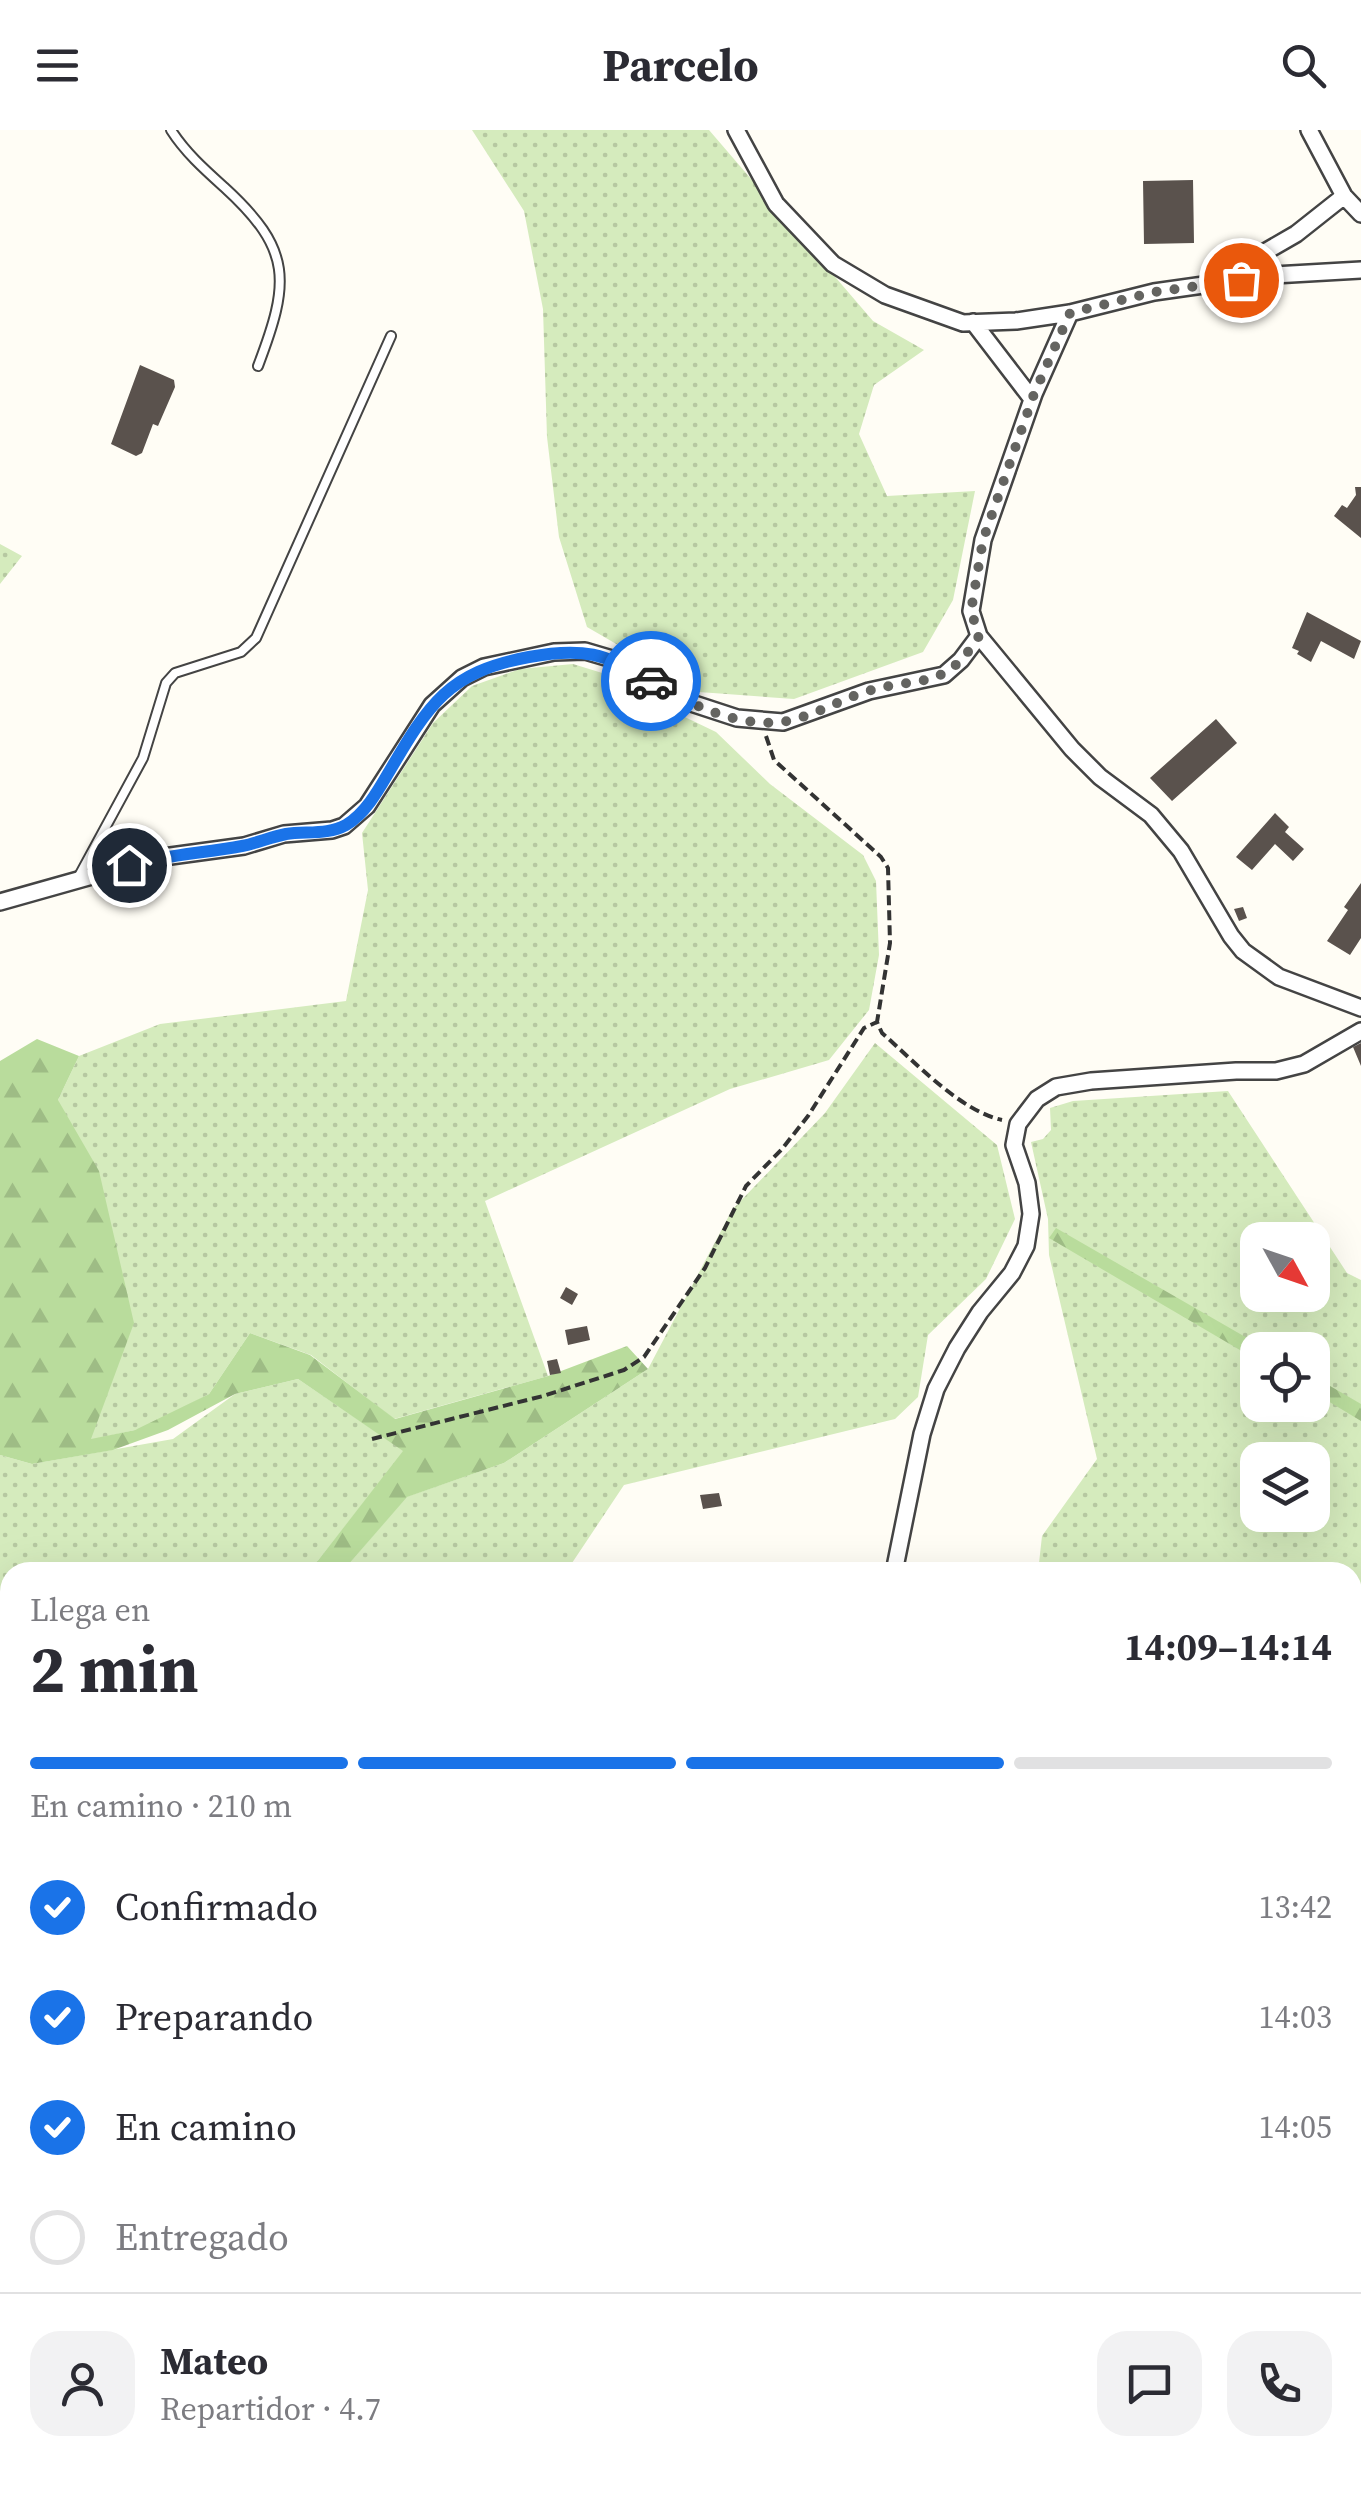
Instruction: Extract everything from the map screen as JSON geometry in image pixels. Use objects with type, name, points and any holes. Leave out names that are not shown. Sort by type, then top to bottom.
[{"type":"street","points":[[736,130],[776,204],[832,264],[886,296],[963,322],[1070,313],[1154,292],[1274,276],[1361,270]]},
{"type":"street","points":[[1309,130],[1344,196],[1361,214]]},
{"type":"street","points":[[1207,286],[1296,234],[1344,196]]},
{"type":"street","points":[[1070,313],[1032,399],[983,540],[971,611],[979,636],[1072,749],[1100,777],[1151,815],[1181,851],[1243,951],[1279,977],[1361,1008]]},
{"type":"street","points":[[973,322],[1032,399]]},
{"type":"street","points":[[0,902],[156,858],[344,826],[367,806],[414,730],[448,689],[484,667],[554,652],[585,651],[620,661],[679,699],[736,718],[783,722],[870,691],[944,675],[979,636]]},
{"type":"street","points":[[896,1562],[922,1434],[936,1389],[957,1348],[1026,1246],[1030,1214],[1027,1183],[1014,1145],[1018,1124],[1037,1099],[1056,1086],[1276,1071],[1304,1064],[1361,1030]]},
{"type":"lane","points":[[170,130],[194,160],[248,208],[276,247],[280,284],[275,322],[258,366]]},
{"type":"lane","points":[[77,880],[143,758],[166,684],[175,673],[241,652],[256,638],[391,336]]},
{"type":"path","points":[[762,722],[774,760],[881,857],[888,868],[890,943],[877,1022],[882,1033],[951,1092],[993,1118],[1018,1124]]},
{"type":"path","points":[[372,1440],[544,1396],[624,1370],[644,1356],[706,1268],[746,1186],[808,1116],[857,1036],[877,1022]]},
{"type":"green space","points":[[472,130],[709,130],[873,321],[924,350],[874,385],[859,434],[887,496],[975,491],[953,600],[923,652],[794,699],[699,692],[587,627],[559,537],[547,437],[543,309],[524,211]]},
{"type":"green space","points":[[0,544],[22,556],[0,584]]},
{"type":"green space","points":[[573,664],[612,676],[716,732],[770,784],[863,855],[876,881],[879,955],[869,1010],[829,1060],[730,1089],[485,1201],[548,1376],[394,1419],[311,1355],[250,1333],[209,1394],[144,1428],[90,1440],[58,1100],[79,1056],[160,1024],[346,1001],[368,890],[362,833],[433,723],[472,686],[520,669]]},
{"type":"green space","points":[[37,1039],[79,1056],[58,1100],[99,1171],[134,1323],[91,1439],[135,1430],[209,1394],[250,1333],[310,1355],[395,1419],[548,1376],[627,1346],[648,1369],[504,1463],[407,1497],[351,1562],[317,1562],[403,1451],[298,1379],[235,1394],[168,1430],[113,1450],[32,1464],[0,1455],[0,1061]]},
{"type":"green space","points":[[875,1043],[997,1145],[1015,1219],[986,1279],[928,1335],[918,1397],[895,1419],[624,1485],[573,1562],[351,1562],[406,1497],[504,1463],[648,1369],[732,1210],[825,1113]]},
{"type":"green space","points":[[1228,1091],[1314,1222],[1240,1222],[1240,1312],[1330,1312],[1330,1247],[1347,1273],[1361,1280],[1361,1562],[1039,1562],[1042,1536],[1097,1459],[1049,1255],[1048,1219],[1031,1142],[1043,1139],[1051,1130],[1050,1108],[1073,1101]]},
{"type":"green space","points":[[1056,1228],[1240,1334],[1240,1350],[1049,1238]]},
{"type":"green space","points":[[298,1379],[404,1451],[317,1562],[0,1562],[0,1455],[32,1464],[173,1439],[235,1394]]},
{"type":"green space","points":[[1330,1386],[1361,1404],[1361,1421],[1330,1402]]},
{"type":"building","points":[[1193,180],[1194,243],[1144,244],[1143,181]]},
{"type":"building","points":[[140,365],[174,380],[175,387],[158,426],[153,424],[142,453],[136,456],[111,444]]},
{"type":"building","points":[[1355,487],[1361,487],[1361,538],[1334,516],[1342,505],[1347,508],[1356,495]]},
{"type":"building","points":[[1307,612],[1361,641],[1354,659],[1321,641],[1311,662],[1297,654],[1299,651],[1292,648]]},
{"type":"building","points":[[1216,719],[1237,743],[1172,801],[1150,778]]},
{"type":"building","points":[[1275,813],[1289,827],[1285,832],[1304,849],[1293,861],[1275,844],[1252,870],[1236,857]]},
{"type":"building","points":[[1361,883],[1361,938],[1350,955],[1327,941]]},
{"type":"building","points":[[1243,907],[1247,918],[1239,921],[1234,909]]},
{"type":"building","points":[[1361,1043],[1361,1066],[1353,1047]]},
{"type":"building","points":[[566,1287],[578,1294],[572,1305],[560,1298]]},
{"type":"building","points":[[587,1326],[590,1340],[568,1345],[565,1330]]},
{"type":"building","points":[[557,1359],[561,1373],[550,1375],[547,1361]]},
{"type":"building","points":[[719,1493],[722,1506],[703,1509],[700,1495]]},
{"type":"way so far","points":[[651,681],[679,699],[736,718],[783,722],[870,691],[944,675],[979,636],[971,611],[983,540],[1034,394],[1070,313],[1154,292],[1241,280]]},
{"type":"route","points":[[129,865],[344,826],[367,806],[432,704],[462,678],[484,667],[554,652],[585,651],[620,661],[651,681]]}]
